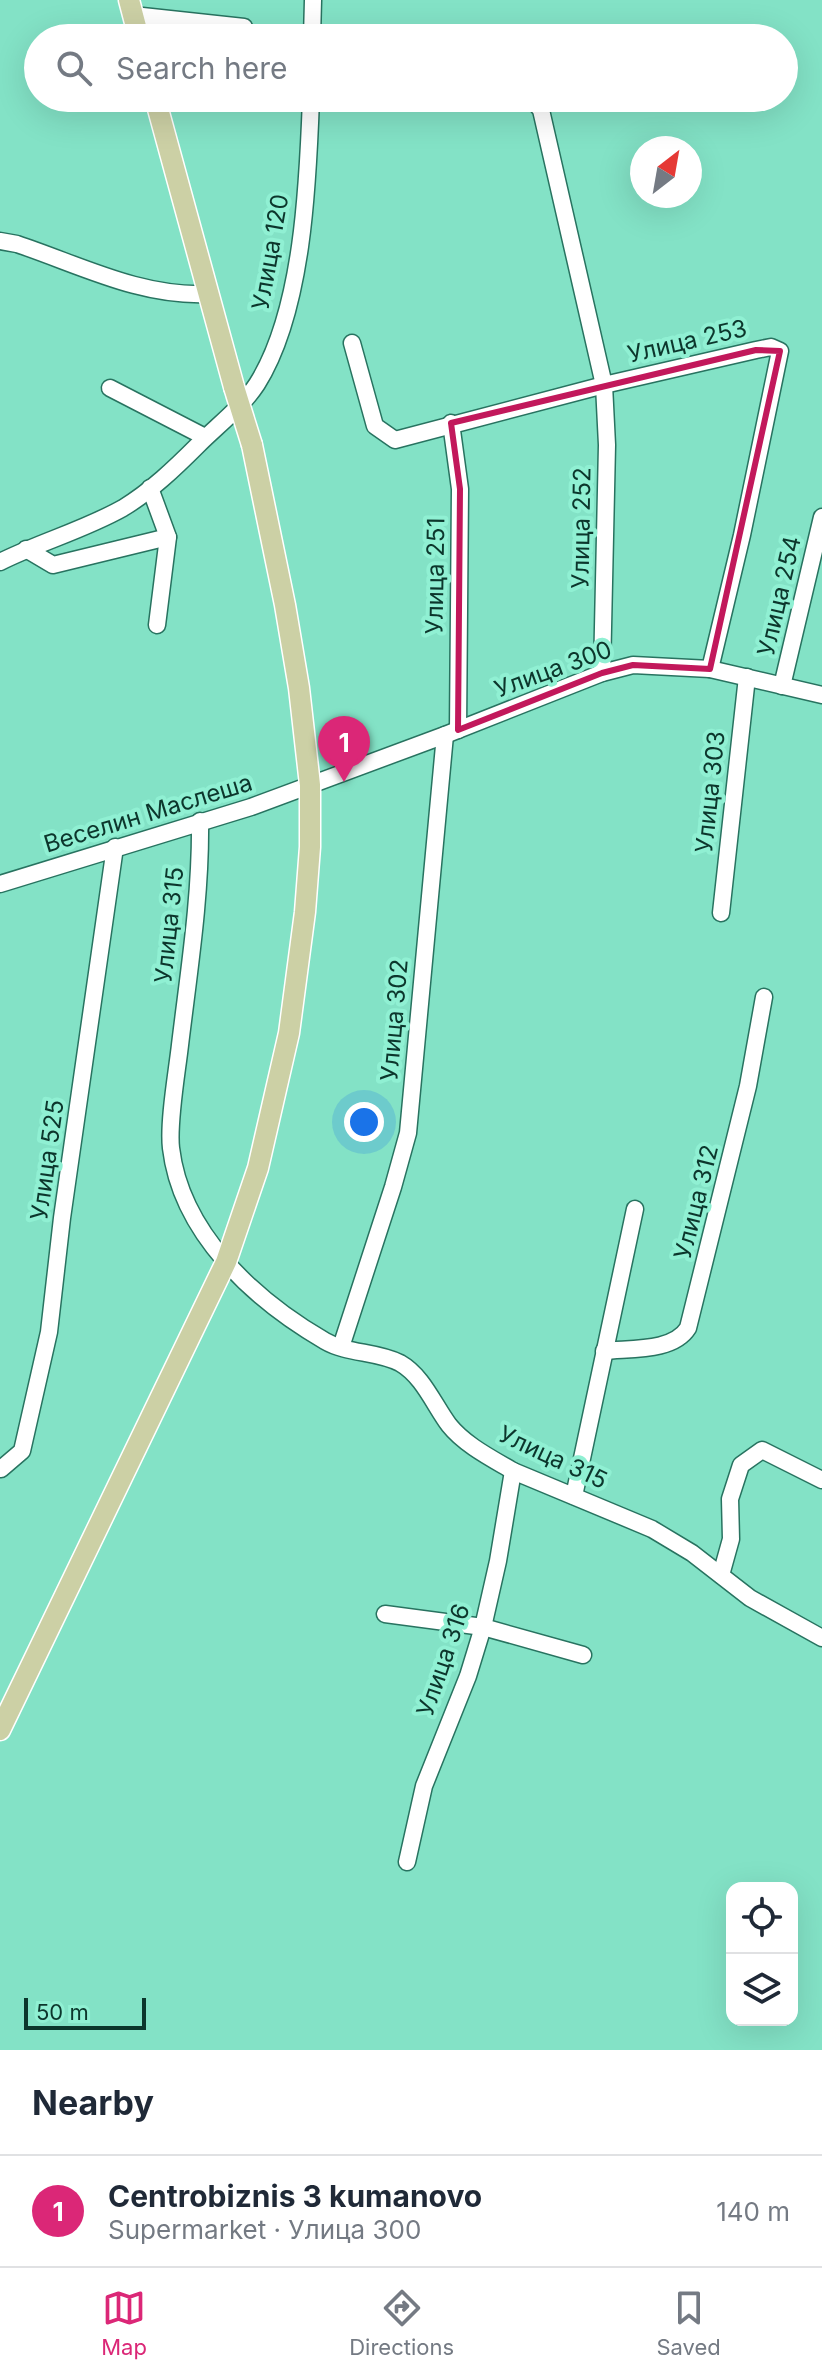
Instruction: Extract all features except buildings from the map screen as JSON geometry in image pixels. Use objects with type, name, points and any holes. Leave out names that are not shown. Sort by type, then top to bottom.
[{"type":"main road","points":[[0,1730],[226,1262],[258,1168],[289,1033],[305,912],[310,847],[310,785],[299,688],[285,605],[252,445],[159,112]]},
{"type":"street","points":[[312,24],[313,0]]},
{"type":"street","points":[[131,7],[227,24]]},
{"type":"street","name":"Улица 120","points":[[0,562],[87,526],[125,506],[150,488],[255,387],[268,364],[292,293],[305,210],[310,112]]},
{"type":"street","name":"Улица 252","points":[[541,112],[604,385],[607,445],[602,673]]},
{"type":"street","points":[[0,241],[151,291],[208,294]]},
{"type":"street","points":[[352,343],[375,426],[395,440],[604,385]]},
{"type":"street","name":"Улица 253","points":[[604,385],[771,347],[780,351],[742,535],[710,669]]},
{"type":"street","points":[[110,388],[205,437]]},
{"type":"street","name":"Улица 251","points":[[451,423],[460,489],[452,733]]},
{"type":"street","points":[[150,488],[168,537],[157,625]]},
{"type":"street","name":"Улица 254","points":[[782,686],[822,517]]},
{"type":"street","points":[[26,549],[53,565],[168,537]]},
{"type":"street","name":"Улица 300","points":[[310,785],[602,673],[633,665],[710,669],[822,695]]},
{"type":"street","name":"Улица 303","points":[[721,913],[747,677]]},
{"type":"street","name":"Улица 302","points":[[341,1347],[408,1133],[452,733]]},
{"type":"street","name":"Веселин Маслеша","points":[[0,884],[251,807],[310,785]]},
{"type":"street","name":"Улица 315","points":[[200,821],[200,873],[176,1076],[171,1146],[183,1195],[226,1262],[295,1322],[328,1343],[400,1363],[416,1377],[459,1436],[513,1471],[652,1529],[692,1553],[750,1598],[822,1638]]},
{"type":"street","name":"Улица 525","points":[[1,1469],[22,1451],[49,1332],[62,1218],[115,847]]},
{"type":"street","name":"Улица 312","points":[[604,1351],[670,1343],[683,1337],[688,1328],[745,1099],[764,997]]},
{"type":"street","points":[[574,1496],[635,1209]]},
{"type":"street","points":[[721,1575],[731,1539],[730,1499],[741,1465],[762,1450],[822,1480]]},
{"type":"street","name":"Улица 316","points":[[407,1862],[424,1786],[468,1676],[483,1627],[513,1471]]},
{"type":"street","points":[[385,1614],[483,1627],[583,1655]]},
{"type":"highlighted area","points":[[756,350],[780,351],[710,669],[633,665],[602,673],[458,730],[460,489],[451,423]]},
{"type":"place","name":"Centrobiznis 3 kumanovo","points":[[344,782]]}]
